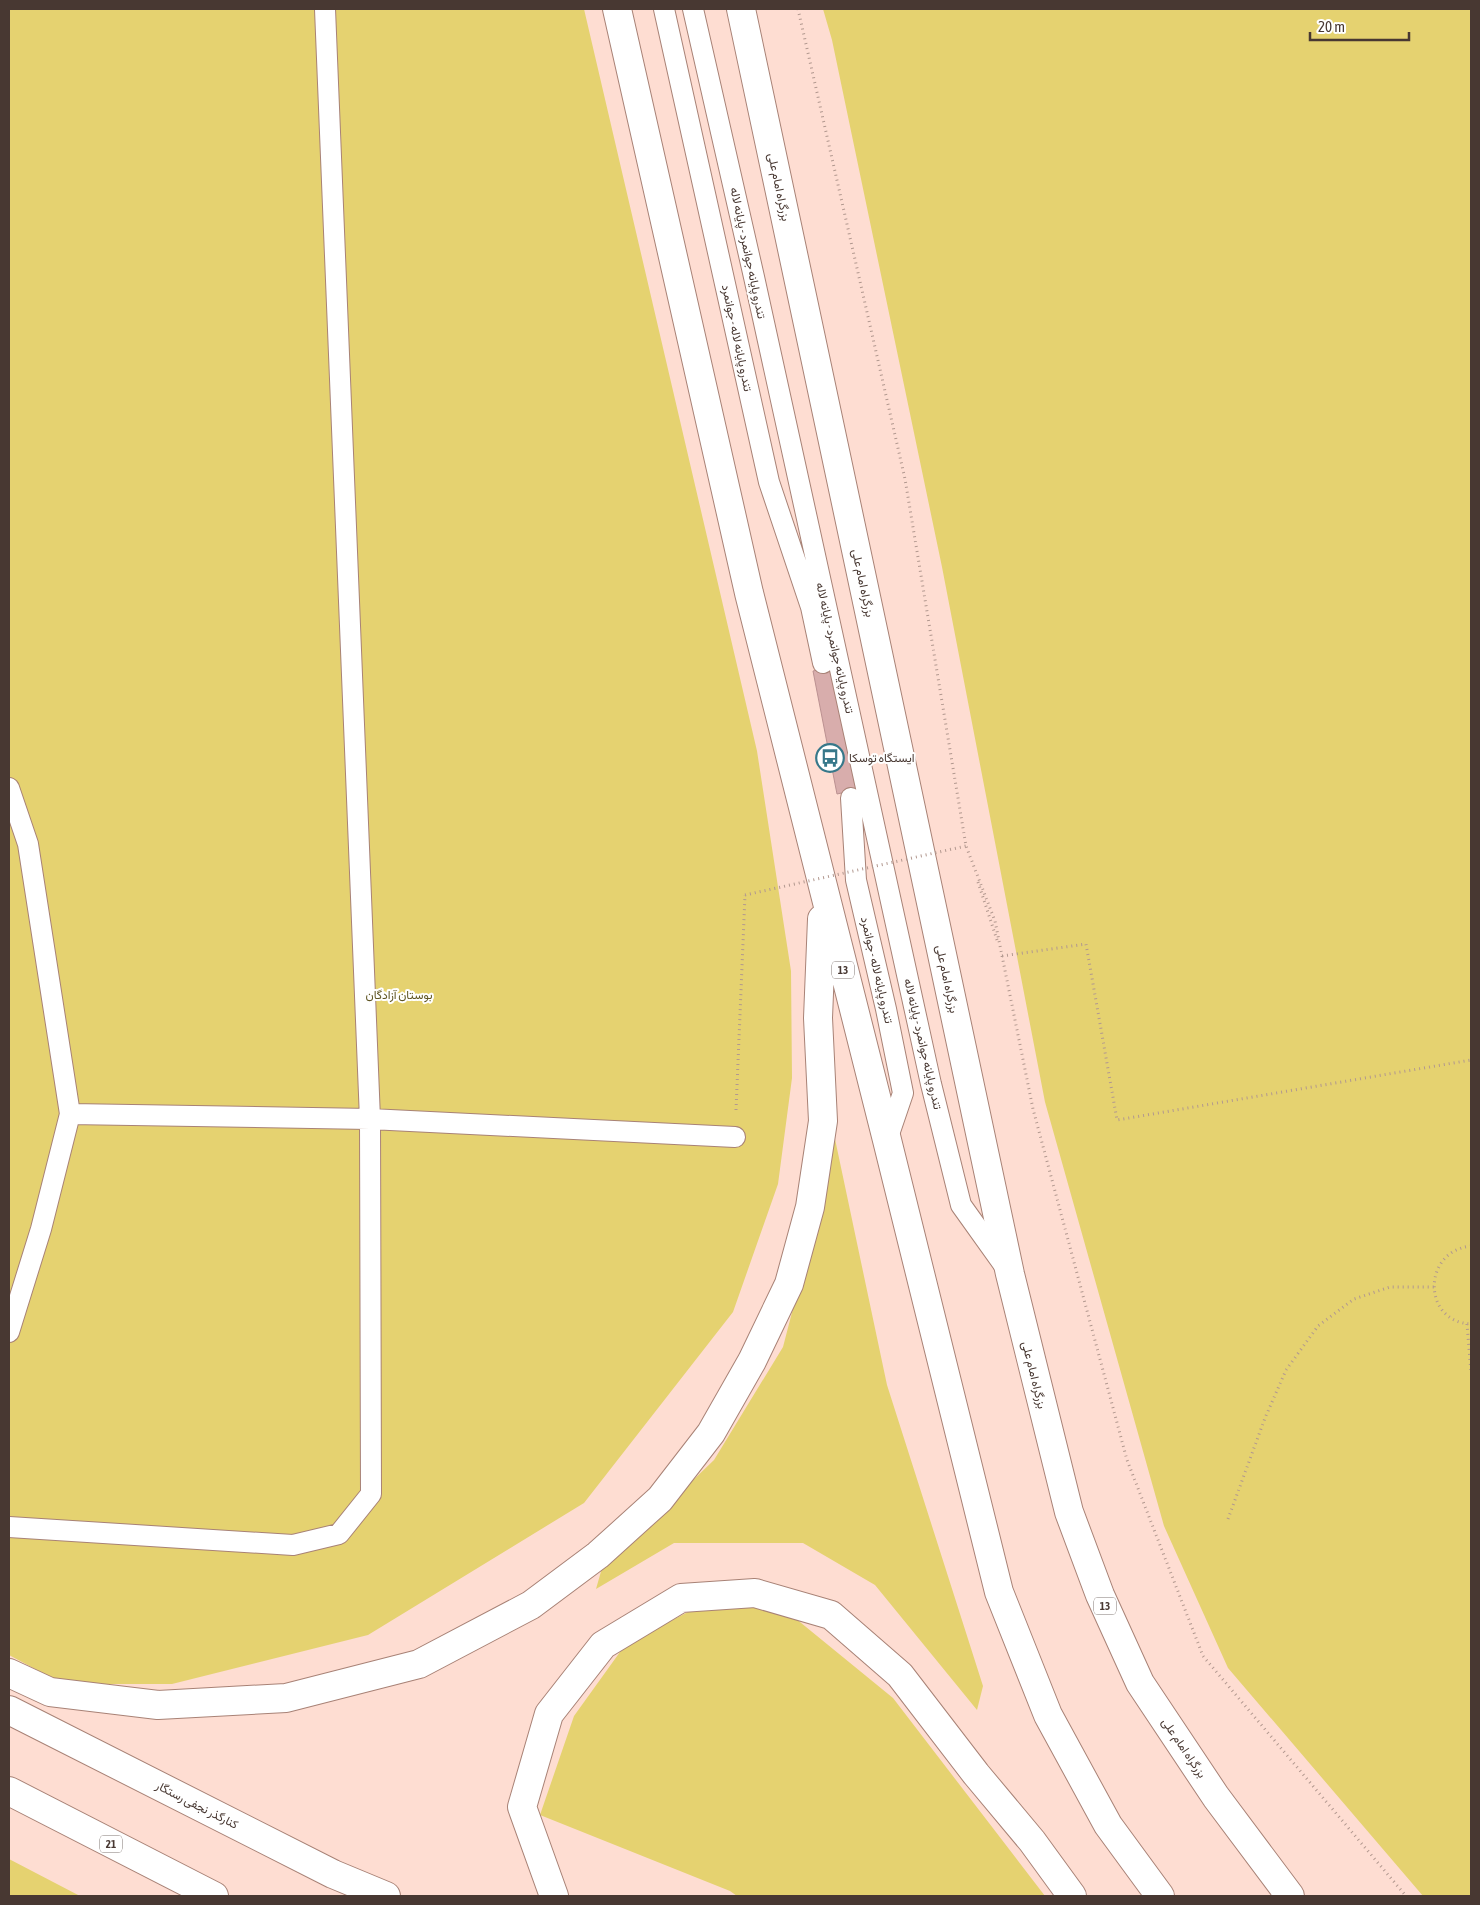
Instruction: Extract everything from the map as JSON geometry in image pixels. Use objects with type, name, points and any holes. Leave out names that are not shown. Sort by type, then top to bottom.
[{"type":"main road","name":"13","points":[[617,9],[749,593],[999,1592],[1048,1715],[1108,1825],[1160,1896]]},
{"type":"main road","name":"بزرگراه امام علی","points":[[741,9],[1010,1274],[1069,1512],[1100,1595],[1140,1682],[1216,1797],[1290,1896]]},
{"type":"main road","points":[[9,1673],[50,1692],[158,1705],[286,1698],[419,1664],[531,1605],[598,1555],[660,1499],[711,1433],[752,1361],[788,1284],[810,1207],[823,1121],[818,1018],[823,888]]},
{"type":"main road","points":[[554,1896],[522,1807],[549,1714],[603,1645],[681,1598],[755,1594],[831,1614],[900,1676],[976,1774],[1032,1841],[1072,1896]]},
{"type":"main road","name":"کنارگذر نجفی رستگار","points":[[9,1710],[333,1874],[386,1896]]},
{"type":"main road","name":"21","points":[[9,1792],[214,1896]]},
{"type":"lane","points":[[9,1527],[293,1545],[339,1534],[371,1494],[370,1119],[325,9]]},
{"type":"lane","name":"تندرو پایانه لاله - جوانمرد","points":[[664,9],[769,482],[811,608],[823,663]]},
{"type":"lane","name":"تندرو پایانه جوانمرد - پایانه لاله","points":[[692,9],[754,277],[925,1055],[961,1205],[1010,1274]]},
{"type":"lane","points":[[9,788],[28,844],[70,1114],[41,1229],[9,1332]]},
{"type":"lane","name":"تندرو پایانه لاله - جوانمرد","points":[[851,798],[856,880],[886,1008],[903,1093],[887,1140]]},
{"type":"lane","points":[[70,1114],[370,1119],[735,1137]]},
{"type":"path","points":[[798,9],[905,479],[966,846],[1002,956],[1033,1108],[1127,1460],[1203,1656],[1406,1896]]},
{"type":"path","points":[[735,1137],[744,895],[966,846]]},
{"type":"path","points":[[1002,956],[1086,944],[1117,1120],[1471,1060]]},
{"type":"path","points":[[1471,1246],[1463,1247],[1451,1253],[1441,1262],[1435,1274],[1434,1288],[1437,1301],[1444,1312],[1454,1320],[1469,1324],[1471,1373]]},
{"type":"path","points":[[1228,1519],[1265,1418],[1286,1370],[1318,1326],[1354,1299],[1390,1287],[1434,1288]]},
{"type":"green space","name":"بوستان آزادگان","points":[[9,9],[584,9],[757,751],[791,971],[792,1078],[778,1184],[733,1312],[584,1503],[368,1635],[172,1684],[63,1684],[9,1655]]},
{"type":"green space","points":[[823,9],[1471,9],[1471,1896],[1423,1896],[1228,1668],[1164,1526],[1045,1102],[942,567],[832,40]]},
{"type":"green space","points":[[835,1139],[887,1385],[983,1686],[977,1710],[875,1585],[803,1543],[674,1543],[596,1589],[602,1568],[714,1460],[783,1347],[829,1170]]},
{"type":"green space","points":[[705,1603],[784,1609],[893,1698],[1045,1896],[737,1896],[730,1891],[540,1815],[574,1716],[625,1645]]},
{"type":"green space","points":[[9,1859],[80,1896],[9,1896]]},
{"type":"building","points":[[840,665],[864,788],[837,794],[813,671]]},
{"type":"place","name":"ایستگاه توسکا","points":[[830,758]]}]
